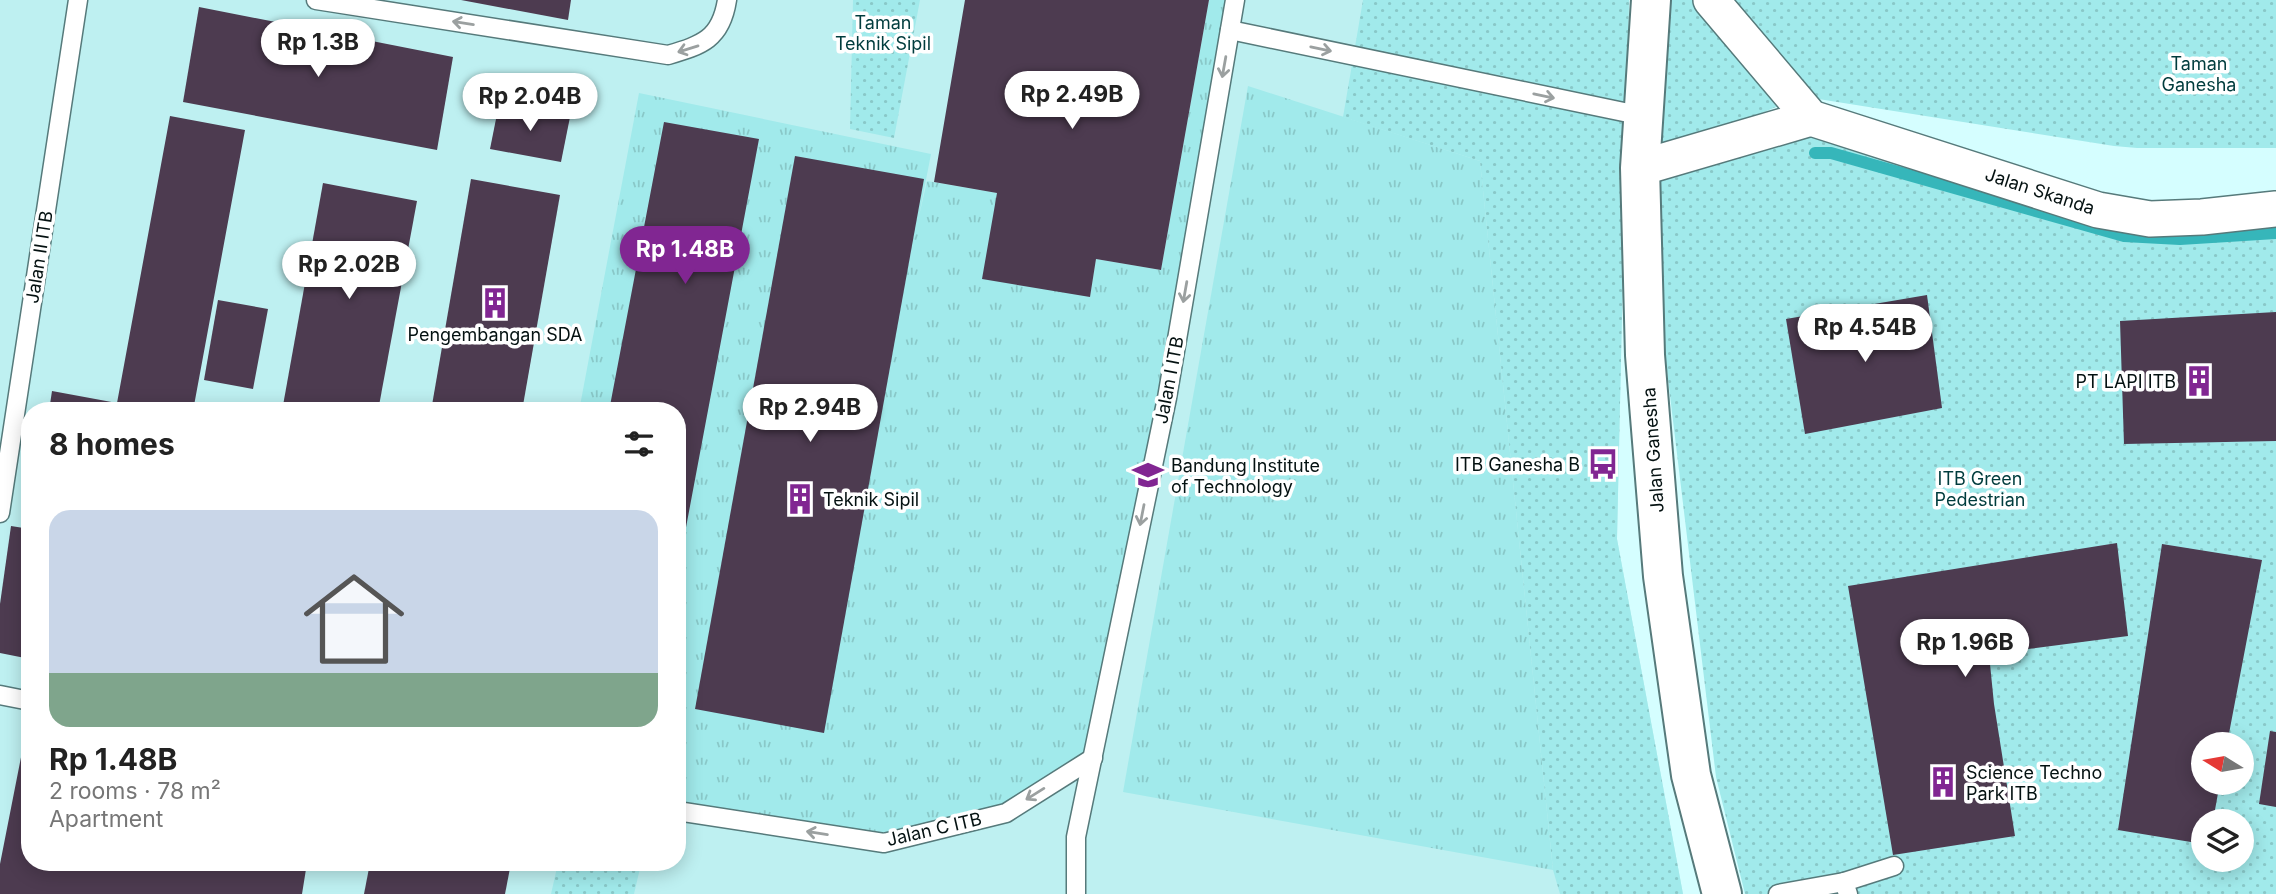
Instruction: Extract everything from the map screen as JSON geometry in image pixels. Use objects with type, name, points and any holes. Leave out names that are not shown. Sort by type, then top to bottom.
[{"type":"street","name":"Jalan Ganesha","points":[[1651,0],[1640,168],[1645,355],[1663,576],[1691,775],[1722,894]]},
{"type":"street","points":[[1640,168],[1811,118],[1711,0]]},
{"type":"street","name":"Jalan Skanda","points":[[1811,118],[2098,210],[2150,219],[2202,217],[2276,209]]},
{"type":"lane","name":"Jalan II ITB","points":[[0,513],[78,0]]},
{"type":"lane","points":[[316,0],[668,55],[698,47],[716,33],[727,0]]},
{"type":"lane","name":"Jalan I ITB","points":[[1076,894],[1076,837],[1167,398],[1235,0]]},
{"type":"lane","points":[[1230,30],[1643,117]]},
{"type":"lane","points":[[0,695],[21,699]]},
{"type":"lane","name":"Jalan C ITB","points":[[686,812],[884,843],[1006,813],[1093,758]]},
{"type":"lane","points":[[1778,894],[1846,888],[1894,866]]},
{"type":"shaded area","name":"Bandung Institute of Technology","points":[[0,0],[1629,0],[1617,539],[1683,894],[0,894]]},
{"type":"green space","name":"Taman Teknik Sipil","points":[[853,0],[920,0],[894,138],[850,129]]},
{"type":"green space","points":[[1209,0],[1234,0],[1093,758],[1006,813],[884,843],[686,812],[686,402],[581,402],[639,93],[931,154],[919,216],[927,181],[997,193],[1090,296],[1096,259],[1161,270]]},
{"type":"green space","points":[[1363,0],[1629,0],[1617,539],[1683,894],[1560,894],[1553,870],[1480,161],[1343,117]]},
{"type":"green space","points":[[1666,0],[1696,0],[1790,101],[1648,162]]},
{"type":"green space","name":"Taman Ganesha","points":[[1722,0],[2276,0],[2276,148],[2114,146],[1812,98]]},
{"type":"green space","points":[[1248,86],[1480,161],[1553,870],[1123,792]]},
{"type":"green space","name":"ITB Green Pedestrian","points":[[1806,132],[2153,228],[2276,219],[2276,894],[1745,894],[1716,777],[1643,172]]},
{"type":"green space","points":[[556,871],[639,871],[634,894],[551,894]]},
{"type":"building","points":[[461,0],[571,0],[568,20]]},
{"type":"building","points":[[965,0],[1209,0],[1161,270],[1096,259],[1090,297],[982,279],[997,193],[934,182]]},
{"type":"building","points":[[199,7],[453,57],[437,150],[183,102]]},
{"type":"building","points":[[499,104],[570,117],[561,162],[490,149]]},
{"type":"building","points":[[170,116],[245,130],[195,402],[117,402]]},
{"type":"building","points":[[664,122],[759,139],[686,527],[686,402],[611,402]]},
{"type":"building","name":"Teknik Sipil","points":[[795,156],[924,179],[824,733],[695,709]]},
{"type":"building","name":"Pengembangan SDA","points":[[471,179],[560,195],[524,402],[433,402]]},
{"type":"building","points":[[323,183],[417,201],[380,402],[284,402]]},
{"type":"building","points":[[1927,295],[1942,408],[1805,434],[1786,319]]},
{"type":"building","points":[[218,300],[268,309],[253,389],[204,380]]},
{"type":"building","name":"PT LAPI ITB","points":[[2276,312],[2276,441],[2124,444],[2120,321]]},
{"type":"building","points":[[52,391],[112,402],[50,402]]},
{"type":"building","points":[[11,526],[21,528],[21,657],[0,653],[0,604]]},
{"type":"building","points":[[2117,543],[2128,636],[1989,654],[1994,704],[2015,836],[1893,855],[1848,586]]},
{"type":"building","points":[[2162,544],[2262,560],[2229,732],[2191,732],[2191,795],[2218,795],[2215,809],[2191,809],[2191,842],[2118,830]]},
{"type":"building","points":[[2270,731],[2276,732],[2276,807],[2259,804]]},
{"type":"building","points":[[21,757],[21,871],[306,871],[302,894],[0,894],[0,864]]},
{"type":"building","points":[[368,871],[509,871],[505,894],[364,894]]},
{"type":"waterway","points":[[1815,153],[1831,153],[2124,236],[2180,239],[2276,233]]},
{"type":"place","name":"Pengembangan SDA","points":[[495,303]]},
{"type":"place","name":"PT LAPI ITB","points":[[2199,381]]},
{"type":"place","name":"ITB Ganesha B","points":[[1603,464]]},
{"type":"place","name":"Bandung Institute of Technology","points":[[1148,475]]},
{"type":"place","name":"Teknik Sipil","points":[[800,499]]},
{"type":"place","name":"Science Techno Park ITB","points":[[1943,782]]}]
